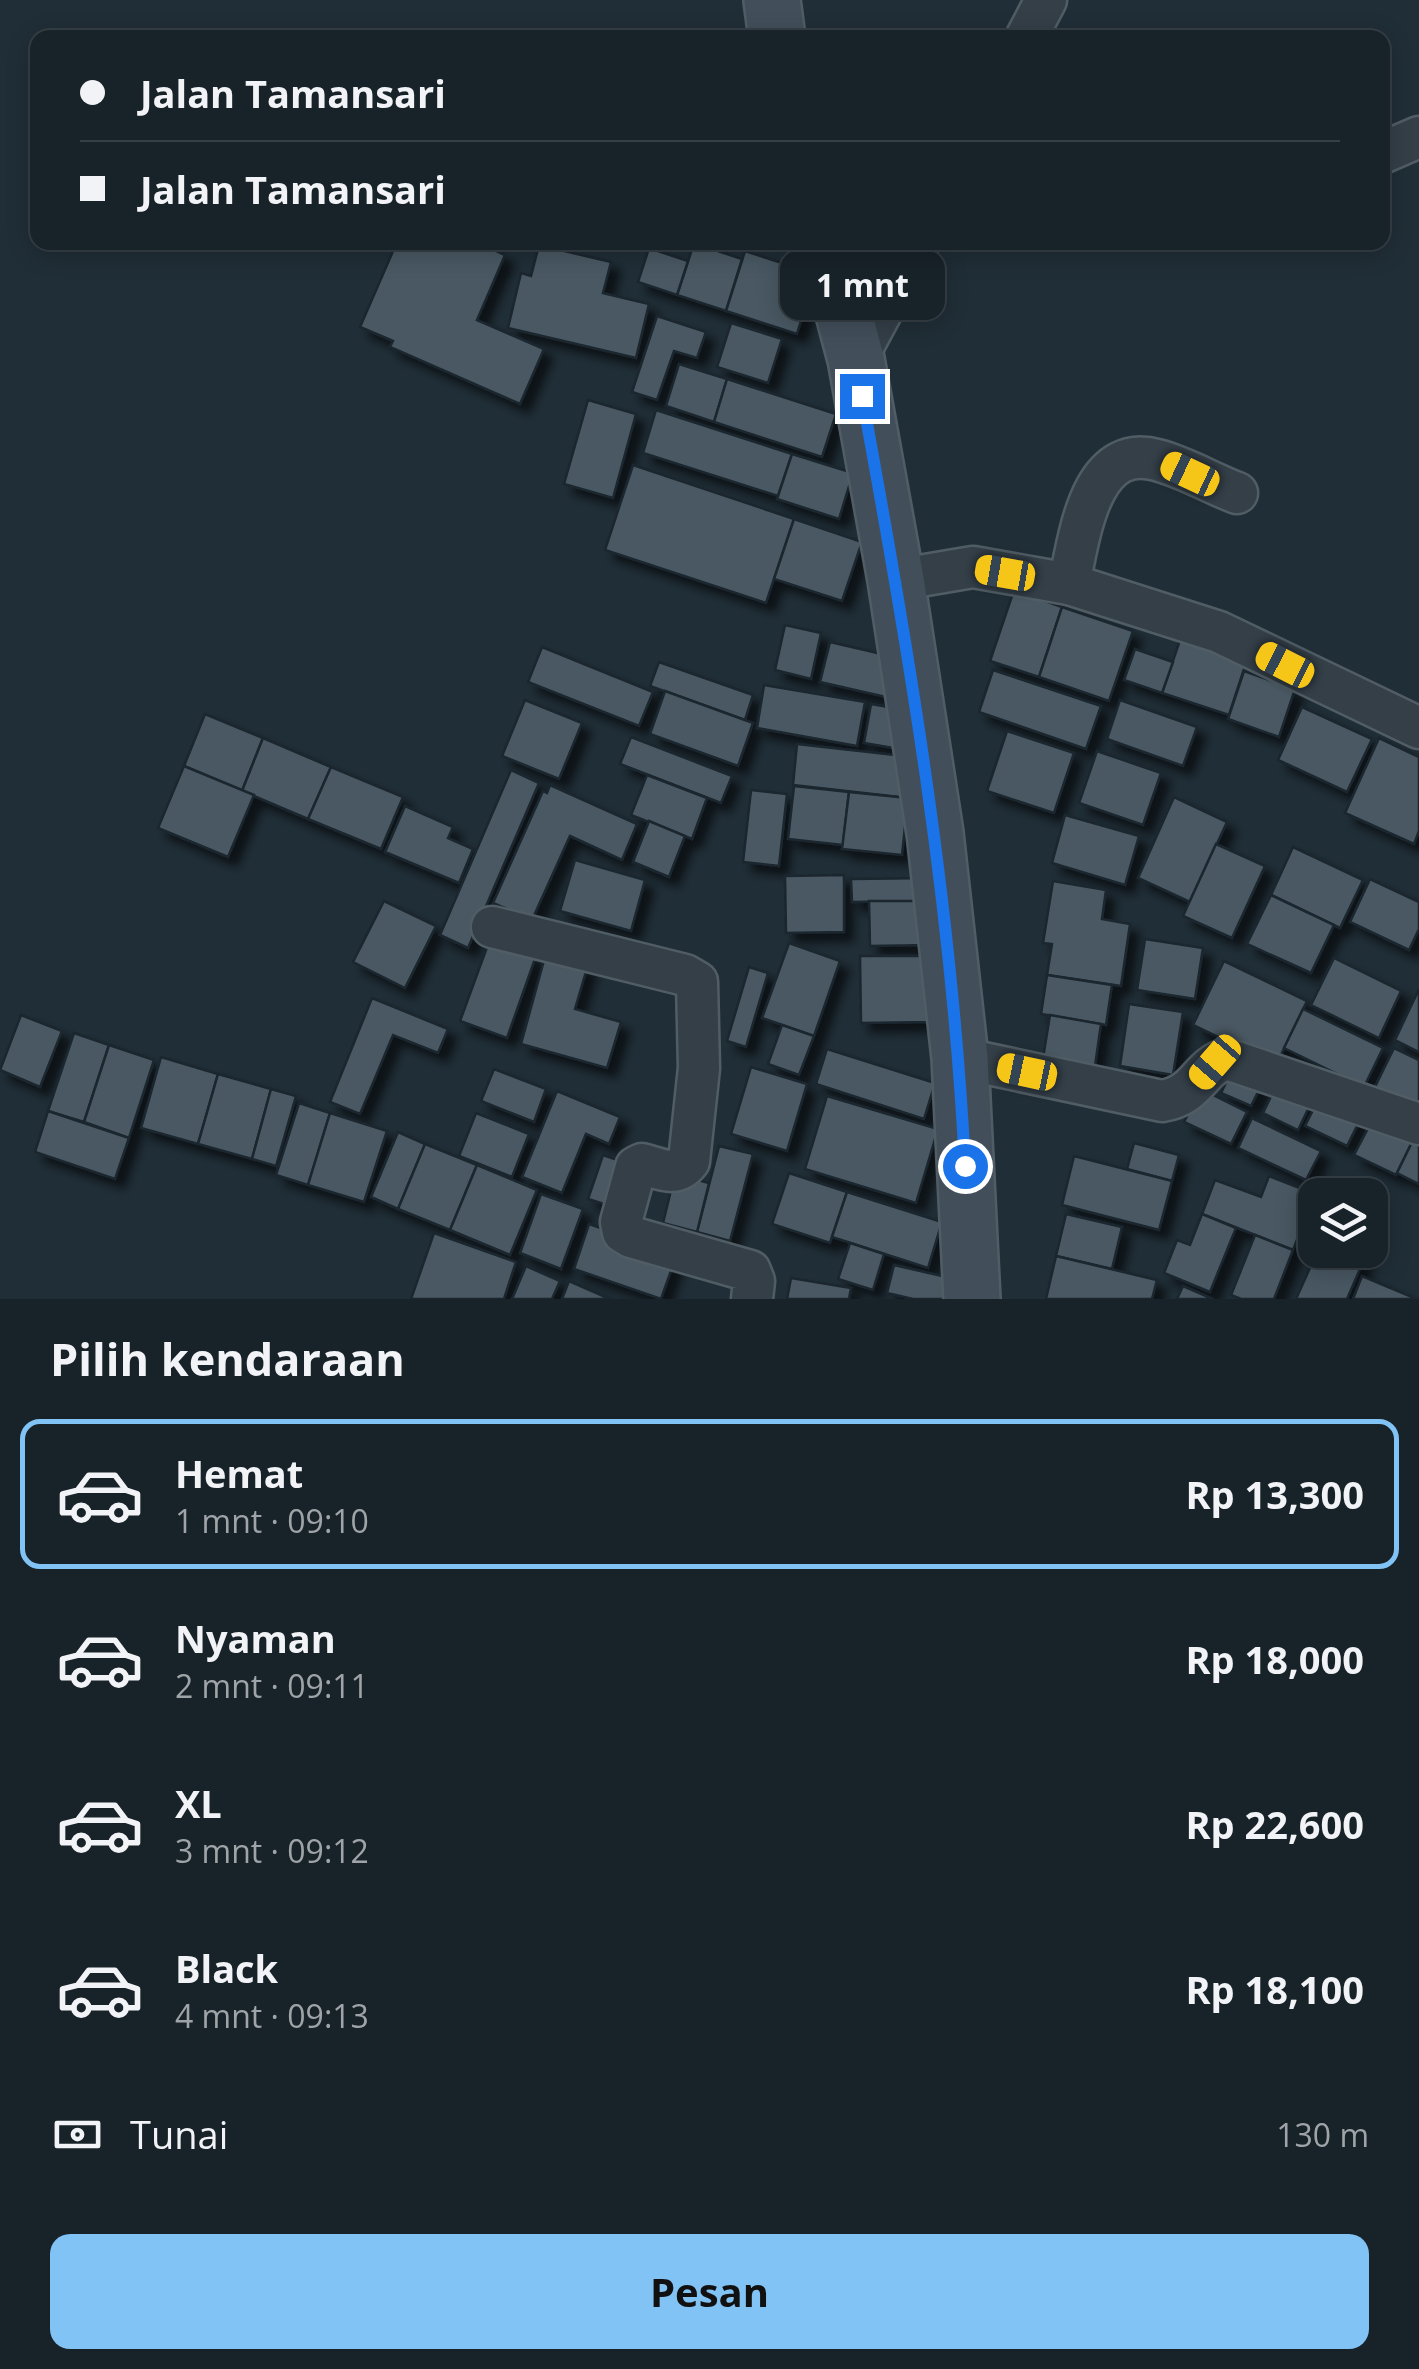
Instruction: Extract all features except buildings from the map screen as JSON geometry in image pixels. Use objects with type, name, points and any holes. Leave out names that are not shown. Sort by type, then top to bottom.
[{"type":"main road","points":[[772,0],[777,30]]},
{"type":"main road","points":[[828,250],[856,359],[896,580],[935,833],[960,1058],[972,1299]]},
{"type":"street","points":[[1030,30],[1046,0]]},
{"type":"street","points":[[1390,150],[1419,137]]},
{"type":"street","points":[[856,359],[915,250]]},
{"type":"street","points":[[1069,584],[1088,506],[1099,481],[1113,467],[1144,457],[1160,460],[1237,493]]},
{"type":"street","points":[[896,580],[973,567],[1069,584],[1219,632],[1419,728]]},
{"type":"street","points":[[492,927],[685,974],[698,982],[698,1068],[689,1161],[674,1173],[642,1164],[636,1167],[621,1222],[623,1232],[631,1238],[750,1271],[754,1276],[752,1299]]},
{"type":"street","points":[[960,1058],[1162,1102],[1190,1092],[1215,1062],[1226,1059],[1419,1124]]},
{"type":"route","points":[[862,396],[896,580],[935,833],[960,1058],[965,1166]]}]
